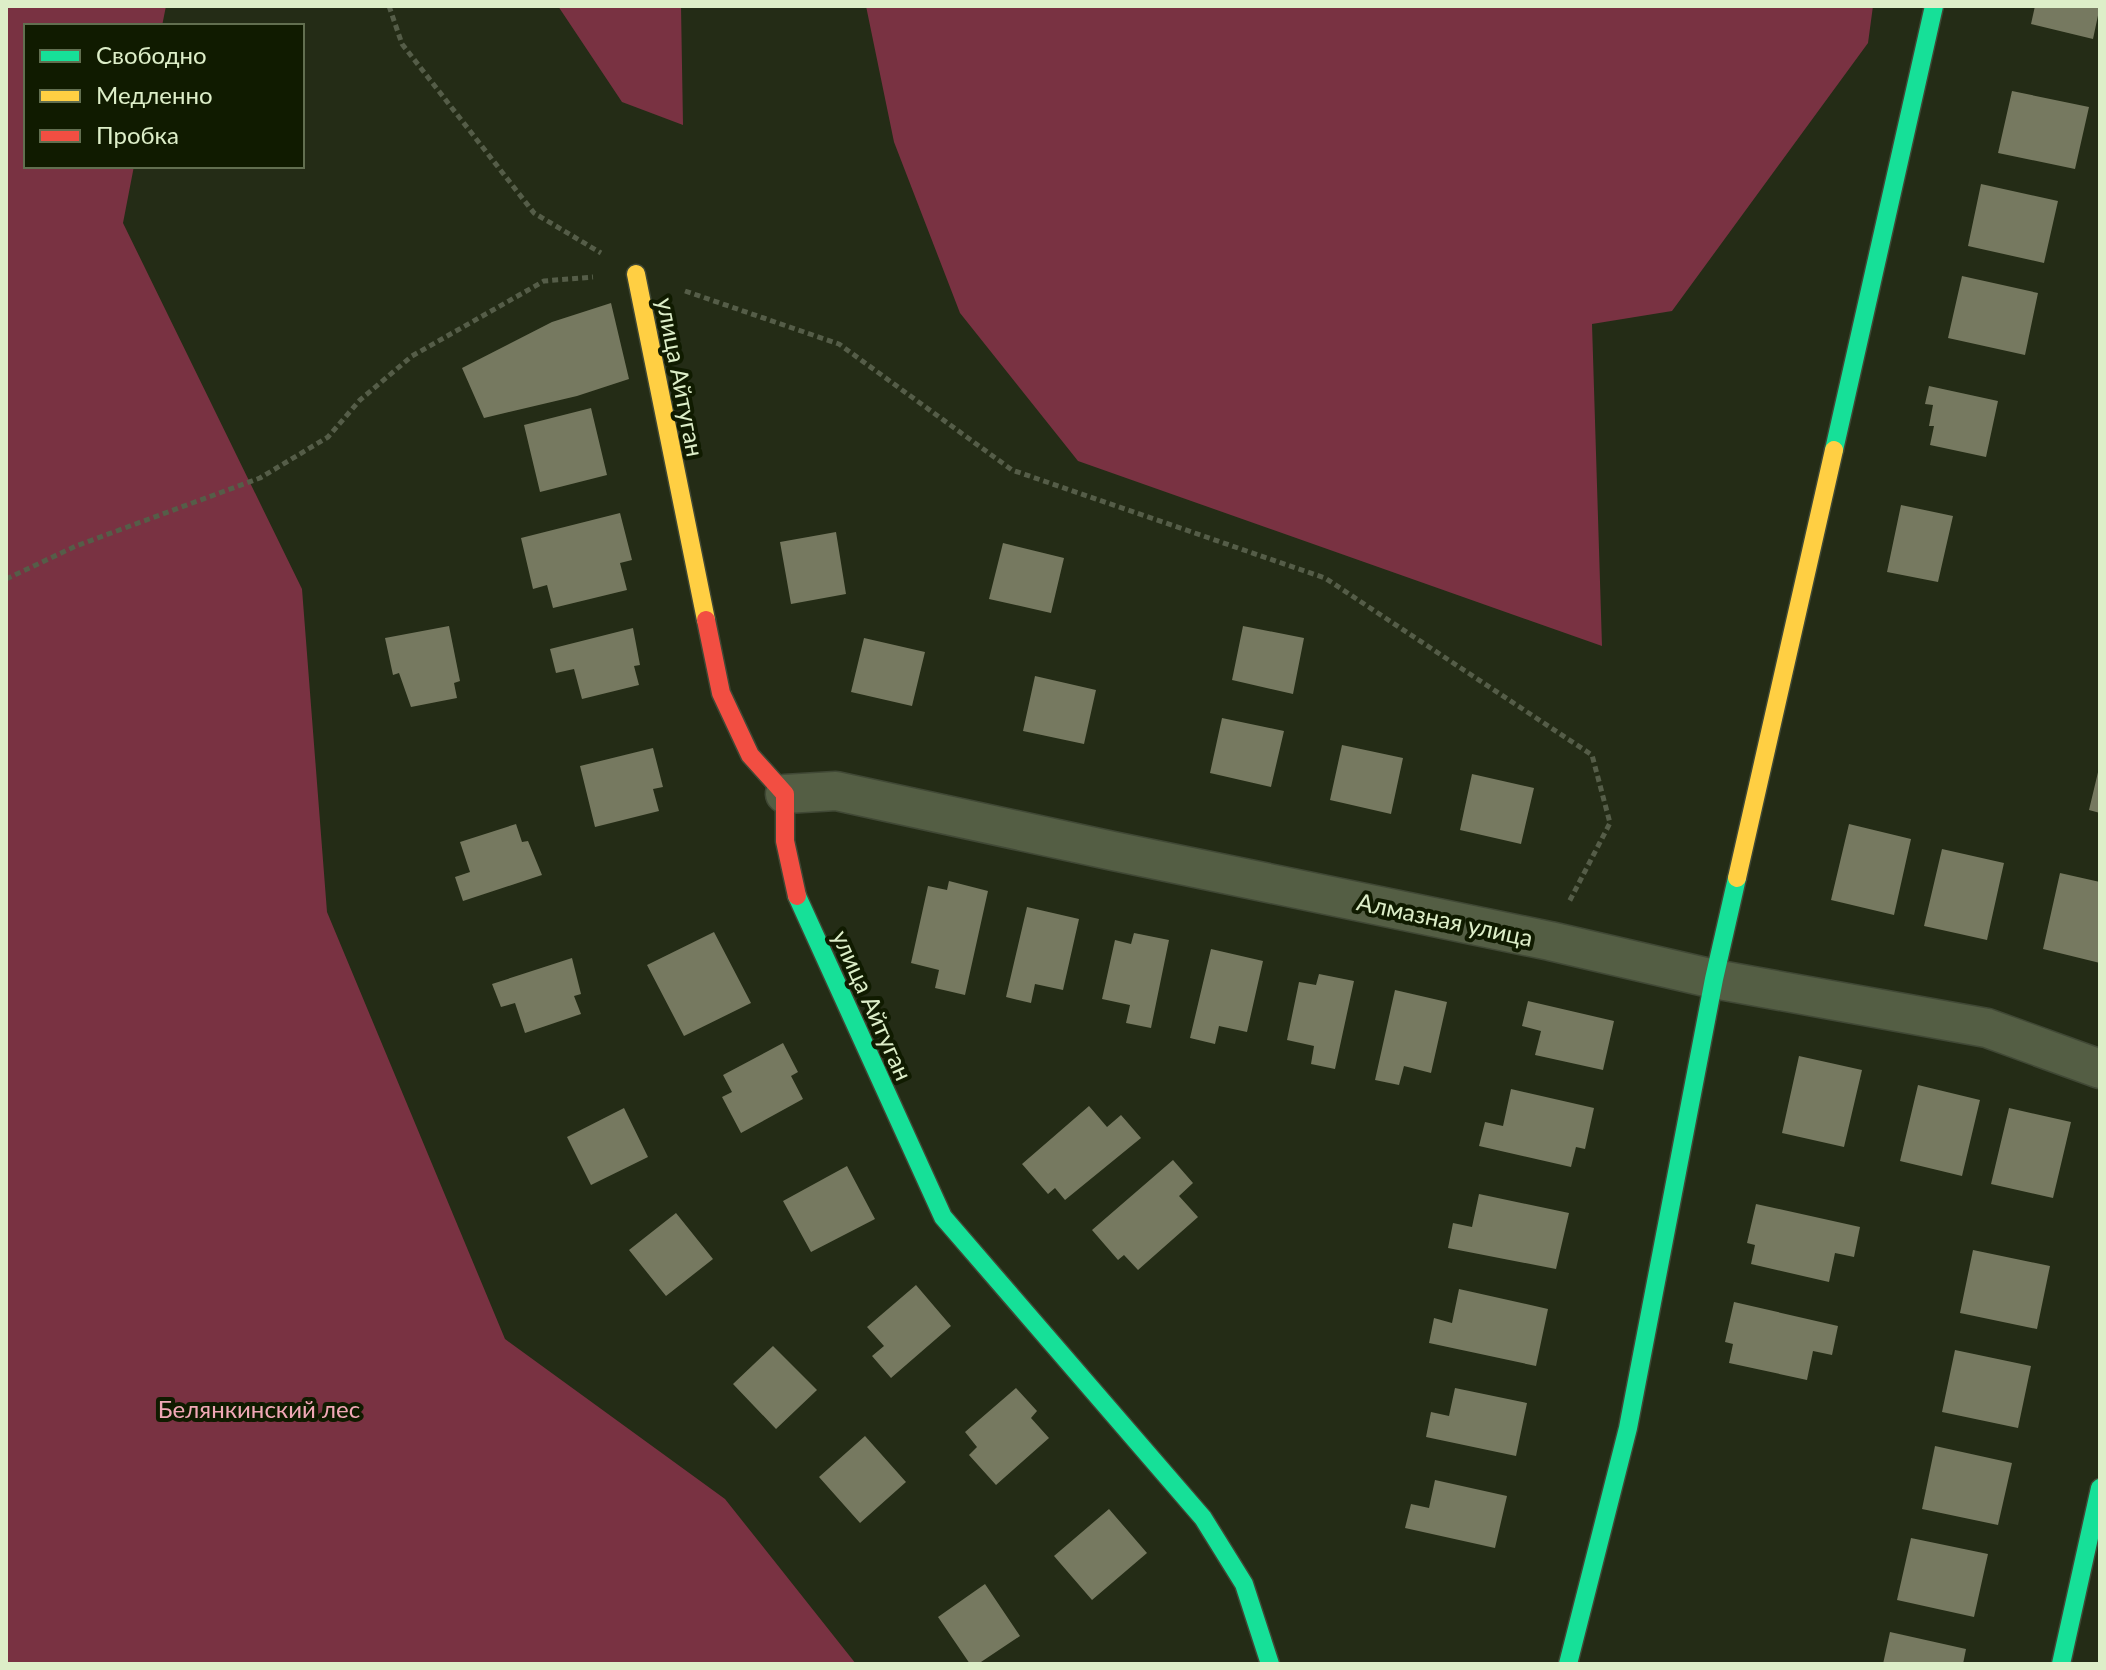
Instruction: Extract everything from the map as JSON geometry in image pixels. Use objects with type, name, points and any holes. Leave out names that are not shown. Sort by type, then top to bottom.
[{"type":"street","points":[[1568,1664],[1628,1428],[1714,979],[1934,6]]},
{"type":"street","name":"улица Айтуган","points":[[636,274],[721,693],[750,755],[785,794],[785,841],[796,893],[943,1217],[1203,1518],[1244,1584],[1270,1664]]},
{"type":"street","name":"Алмазная улица","points":[[785,794],[836,791],[1550,941],[1714,979],[1987,1028],[2100,1069]]},
{"type":"street","points":[[2061,1664],[2100,1488]]},
{"type":"path","points":[[389,6],[402,44],[534,213],[636,274],[839,344],[1012,470],[1325,578],[1592,755],[1610,823],[1550,941]]},
{"type":"path","points":[[6,579],[76,546],[260,478],[328,437],[360,400],[412,356],[544,281],[636,274]]},
{"type":"green space","name":"Белянкинский лес","points":[[6,6],[166,6],[162,24],[24,24],[24,168],[134,168],[123,223],[302,589],[327,912],[505,1339],[725,1499],[856,1664],[6,1664]]},
{"type":"green space","points":[[558,6],[681,6],[683,125],[622,102]]},
{"type":"green space","points":[[866,6],[1873,6],[1868,43],[1672,311],[1592,324],[1602,646],[1078,461],[960,313],[894,142]]},
{"type":"building","points":[[2035,6],[2100,6],[2093,39],[2031,24]]},
{"type":"building","points":[[2012,91],[2089,107],[2075,169],[1998,153]]},
{"type":"building","points":[[1981,184],[2058,201],[2044,263],[1968,246]]},
{"type":"building","points":[[1962,276],[2038,293],[2025,355],[1948,338]]},
{"type":"building","points":[[611,303],[629,379],[577,396],[484,418],[462,368],[552,322]]},
{"type":"building","points":[[1929,386],[1998,401],[1986,457],[1930,445],[1934,426],[1929,426],[1933,405],[1925,404]]},
{"type":"building","points":[[591,408],[607,475],[540,492],[524,425]]},
{"type":"building","points":[[1901,505],[1953,516],[1938,582],[1887,572]]},
{"type":"building","points":[[620,513],[632,560],[620,563],[627,590],[553,608],[547,585],[533,589],[521,538]]},
{"type":"building","points":[[836,532],[846,594],[791,604],[780,542]]},
{"type":"building","points":[[1003,543],[1064,558],[1051,613],[989,599]]},
{"type":"building","points":[[449,626],[460,681],[454,683],[457,698],[411,707],[399,673],[393,675],[385,638]]},
{"type":"building","points":[[1243,626],[1304,638],[1293,694],[1232,680]]},
{"type":"building","points":[[633,628],[640,665],[634,666],[639,685],[582,699],[574,669],[556,673],[550,649]]},
{"type":"building","points":[[864,638],[925,652],[912,706],[851,692]]},
{"type":"building","points":[[1035,676],[1096,690],[1084,744],[1023,731]]},
{"type":"building","points":[[1222,718],[1284,731],[1271,787],[1210,773]]},
{"type":"building","points":[[1342,745],[1403,758],[1391,814],[1330,800]]},
{"type":"building","points":[[653,748],[663,787],[653,789],[659,811],[595,827],[580,766]]},
{"type":"building","points":[[2100,768],[2100,813],[2089,810]]},
{"type":"building","points":[[1472,774],[1534,788],[1521,844],[1460,830]]},
{"type":"building","points":[[516,824],[522,842],[528,841],[542,875],[463,901],[455,877],[470,872],[460,842]]},
{"type":"building","points":[[1849,824],[1911,839],[1894,915],[1831,900]]},
{"type":"building","points":[[1942,849],[2004,863],[1987,940],[1924,926]]},
{"type":"building","points":[[2060,873],[2100,882],[2100,963],[2043,949]]},
{"type":"building","points":[[949,881],[988,891],[965,995],[935,988],[939,970],[911,963],[928,886],[947,890]]},
{"type":"building","points":[[1027,907],[1079,919],[1063,990],[1035,984],[1031,1003],[1006,997]]},
{"type":"building","points":[[714,932],[751,1003],[684,1036],[647,965]]},
{"type":"building","points":[[1134,933],[1169,940],[1151,1028],[1126,1023],[1130,1005],[1102,999],[1115,940],[1131,944]]},
{"type":"building","points":[[1211,949],[1263,961],[1247,1032],[1219,1026],[1215,1044],[1190,1038]]},
{"type":"building","points":[[572,958],[581,994],[574,996],[581,1014],[525,1033],[515,1003],[501,1007],[492,984]]},
{"type":"building","points":[[1319,974],[1354,981],[1335,1069],[1311,1064],[1314,1046],[1287,1040],[1299,982],[1316,985]]},
{"type":"building","points":[[1395,990],[1447,1002],[1431,1073],[1404,1066],[1399,1085],[1375,1080]]},
{"type":"building","points":[[1528,1001],[1614,1021],[1603,1070],[1535,1055],[1541,1031],[1522,1026]]},
{"type":"building","points":[[783,1043],[798,1072],[791,1076],[803,1099],[741,1133],[722,1097],[732,1092],[723,1075]]},
{"type":"building","points":[[1799,1056],[1862,1070],[1844,1147],[1782,1133]]},
{"type":"building","points":[[1918,1085],[1980,1100],[1962,1176],[1900,1161]]},
{"type":"building","points":[[1511,1089],[1594,1108],[1585,1149],[1576,1147],[1571,1167],[1479,1146],[1485,1122],[1503,1126]]},
{"type":"building","points":[[1089,1106],[1107,1127],[1121,1115],[1141,1138],[1065,1200],[1055,1188],[1048,1194],[1022,1164]]},
{"type":"building","points":[[624,1108],[648,1157],[591,1185],[567,1137]]},
{"type":"building","points":[[2009,1108],[2071,1122],[2053,1198],[1991,1184]]},
{"type":"building","points":[[1173,1160],[1193,1183],[1179,1196],[1198,1217],[1138,1270],[1124,1255],[1118,1260],[1092,1230]]},
{"type":"building","points":[[847,1166],[875,1219],[811,1252],[783,1201]]},
{"type":"building","points":[[1479,1194],[1569,1213],[1556,1269],[1448,1248],[1453,1223],[1472,1227]]},
{"type":"building","points":[[1756,1204],[1860,1227],[1854,1257],[1835,1253],[1829,1282],[1751,1264],[1755,1245],[1747,1243]]},
{"type":"building","points":[[676,1213],[713,1259],[666,1296],[629,1250]]},
{"type":"building","points":[[1973,1250],[2050,1266],[2037,1329],[1960,1313]]},
{"type":"building","points":[[916,1285],[951,1326],[891,1378],[872,1356],[884,1346],[867,1327]]},
{"type":"building","points":[[1459,1289],[1548,1309],[1536,1366],[1429,1343],[1434,1318],[1452,1323]]},
{"type":"building","points":[[1734,1302],[1838,1326],[1832,1355],[1813,1351],[1807,1380],[1729,1363],[1733,1344],[1725,1342]]},
{"type":"building","points":[[773,1346],[817,1390],[776,1429],[733,1384]]},
{"type":"building","points":[[1955,1350],[2031,1366],[2018,1428],[1942,1412]]},
{"type":"building","points":[[1016,1388],[1037,1411],[1031,1418],[1049,1438],[996,1485],[969,1455],[977,1447],[965,1432]]},
{"type":"building","points":[[1455,1388],[1527,1403],[1516,1456],[1426,1437],[1431,1412],[1449,1416]]},
{"type":"building","points":[[865,1436],[906,1482],[860,1523],[819,1477]]},
{"type":"building","points":[[1935,1446],[2012,1463],[1998,1525],[1922,1509]]},
{"type":"building","points":[[1435,1480],[1507,1496],[1495,1548],[1405,1528],[1411,1504],[1429,1508]]},
{"type":"building","points":[[1109,1509],[1147,1553],[1092,1600],[1054,1556]]},
{"type":"building","points":[[1911,1538],[1988,1554],[1974,1617],[1897,1600]]},
{"type":"building","points":[[985,1584],[1020,1636],[978,1664],[970,1664],[938,1617]]},
{"type":"building","points":[[1890,1632],[1966,1649],[1963,1664],[1883,1664]]},
{"type":"traffic: fast","points":[[1834,450],[1934,6]]},
{"type":"traffic: fast","points":[[1568,1664],[1628,1428],[1714,979],[1737,878]]},
{"type":"traffic: fast","points":[[797,896],[943,1217],[1203,1518],[1244,1584],[1270,1664]]},
{"type":"traffic: fast","points":[[2061,1664],[2100,1488]]},
{"type":"traffic: slow","points":[[636,274],[706,620]]},
{"type":"traffic: slow","points":[[1737,878],[1834,450]]},
{"type":"traffic: jam","points":[[706,620],[721,693],[750,755],[785,794],[785,841],[797,896]]}]
